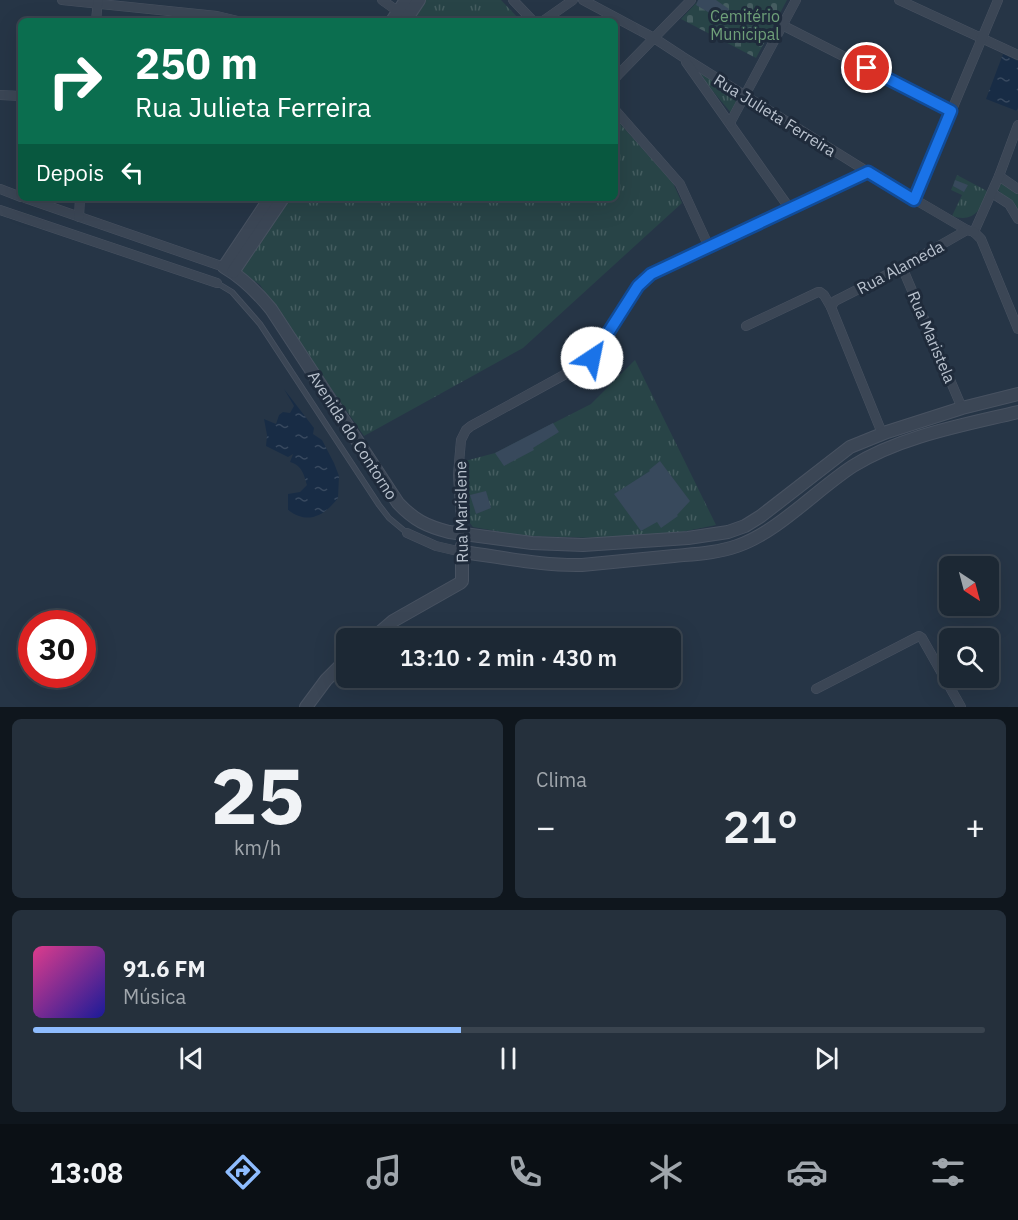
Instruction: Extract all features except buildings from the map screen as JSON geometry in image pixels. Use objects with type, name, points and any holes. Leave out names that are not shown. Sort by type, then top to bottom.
[{"type":"street","points":[[62,0],[98,2],[225,18]]},
{"type":"street","points":[[382,0],[400,18]]},
{"type":"street","points":[[400,18],[406,0]]},
{"type":"street","points":[[400,18],[419,0]]},
{"type":"street","points":[[513,0],[530,18]]},
{"type":"street","points":[[547,18],[573,0]]},
{"type":"street","name":"Rua Julieta Ferreira","points":[[583,0],[617,18]]},
{"type":"street","points":[[618,75],[691,0]]},
{"type":"street","points":[[730,123],[796,0]]},
{"type":"street","points":[[899,0],[1018,54]]},
{"type":"street","points":[[914,200],[998,0]]},
{"type":"street","points":[[96,18],[98,2]]},
{"type":"street","name":"Rua Julieta Ferreira","points":[[618,19],[654,38],[914,200],[970,231]]},
{"type":"street","points":[[782,25],[951,111]]},
{"type":"street","points":[[682,57],[790,209]]},
{"type":"street","points":[[0,95],[18,96]]},
{"type":"street","points":[[618,113],[680,184],[709,247]]},
{"type":"street","points":[[1018,125],[992,193],[970,231],[981,240],[1018,329]]},
{"type":"street","name":"Rua Marislene","points":[[385,628],[462,581],[458,475],[460,440],[466,430],[584,364],[596,352],[638,286],[651,274],[868,172]]},
{"type":"street","points":[[999,176],[1018,189]]},
{"type":"street","name":"Avenida do Contorno","points":[[0,189],[18,196]]},
{"type":"street","points":[[992,193],[1009,204],[1018,219]]},
{"type":"street","name":"Avenida do Contorno","points":[[33,201],[228,269],[259,294],[271,309],[398,502],[418,521],[434,528],[462,534],[531,543],[583,545],[710,536],[728,532],[745,526],[761,516],[850,447],[962,408],[1018,394]]},
{"type":"street","points":[[79,217],[80,201]]},
{"type":"street","points":[[228,269],[268,201]]},
{"type":"street","points":[[228,269],[281,201]]},
{"type":"street","points":[[0,210],[217,283]]},
{"type":"street","name":"Rua Alameda","points":[[831,308],[836,301],[970,231]]},
{"type":"street","name":"Rua Maristela","points":[[902,267],[962,408]]},
{"type":"street","points":[[746,326],[818,292],[824,294],[882,434]]},
{"type":"street","points":[[406,533],[436,546],[462,552],[546,564],[582,565],[710,552],[738,546],[765,532],[837,478],[888,448],[1018,412]]},
{"type":"street","points":[[582,565],[583,545]]},
{"type":"street","points":[[816,689],[919,636],[961,707]]},
{"type":"street","points":[[306,707],[336,671]]},
{"type":"lane","points":[[217,283],[232,292],[260,324],[379,505],[389,518],[406,533]]},
{"type":"green space","points":[[422,0],[501,0],[518,18],[410,18]]},
{"type":"green space","name":"Cemitério Municipal","points":[[699,0],[787,0],[756,58],[681,19]]},
{"type":"green space","points":[[700,68],[738,96],[732,114],[696,71]]},
{"type":"green space","points":[[618,121],[673,183],[682,203],[523,348],[364,436],[260,285],[236,268],[283,201],[618,201]]},
{"type":"green space","points":[[957,175],[987,191],[976,213],[966,218],[952,216],[962,195],[951,190]]},
{"type":"green space","points":[[1002,182],[1018,193],[1018,211],[998,190]]},
{"type":"green space","points":[[635,360],[716,525],[671,534],[600,538],[524,536],[473,527],[466,518],[463,475],[465,461],[495,453],[591,404]]},
{"type":"water","points":[[1003,54],[1018,61],[1017,111],[986,99]]},
{"type":"water","points":[[284,389],[314,428],[313,434],[322,440],[339,476],[338,498],[327,510],[309,518],[295,515],[288,510],[288,494],[300,492],[307,485],[300,468],[290,462],[293,454],[288,457],[266,446],[267,435],[264,419],[276,424],[279,415],[283,412],[290,413],[294,406]]},
{"type":"route","points":[[592,358],[638,286],[651,274],[868,172],[914,200],[951,111],[867,68]]}]
